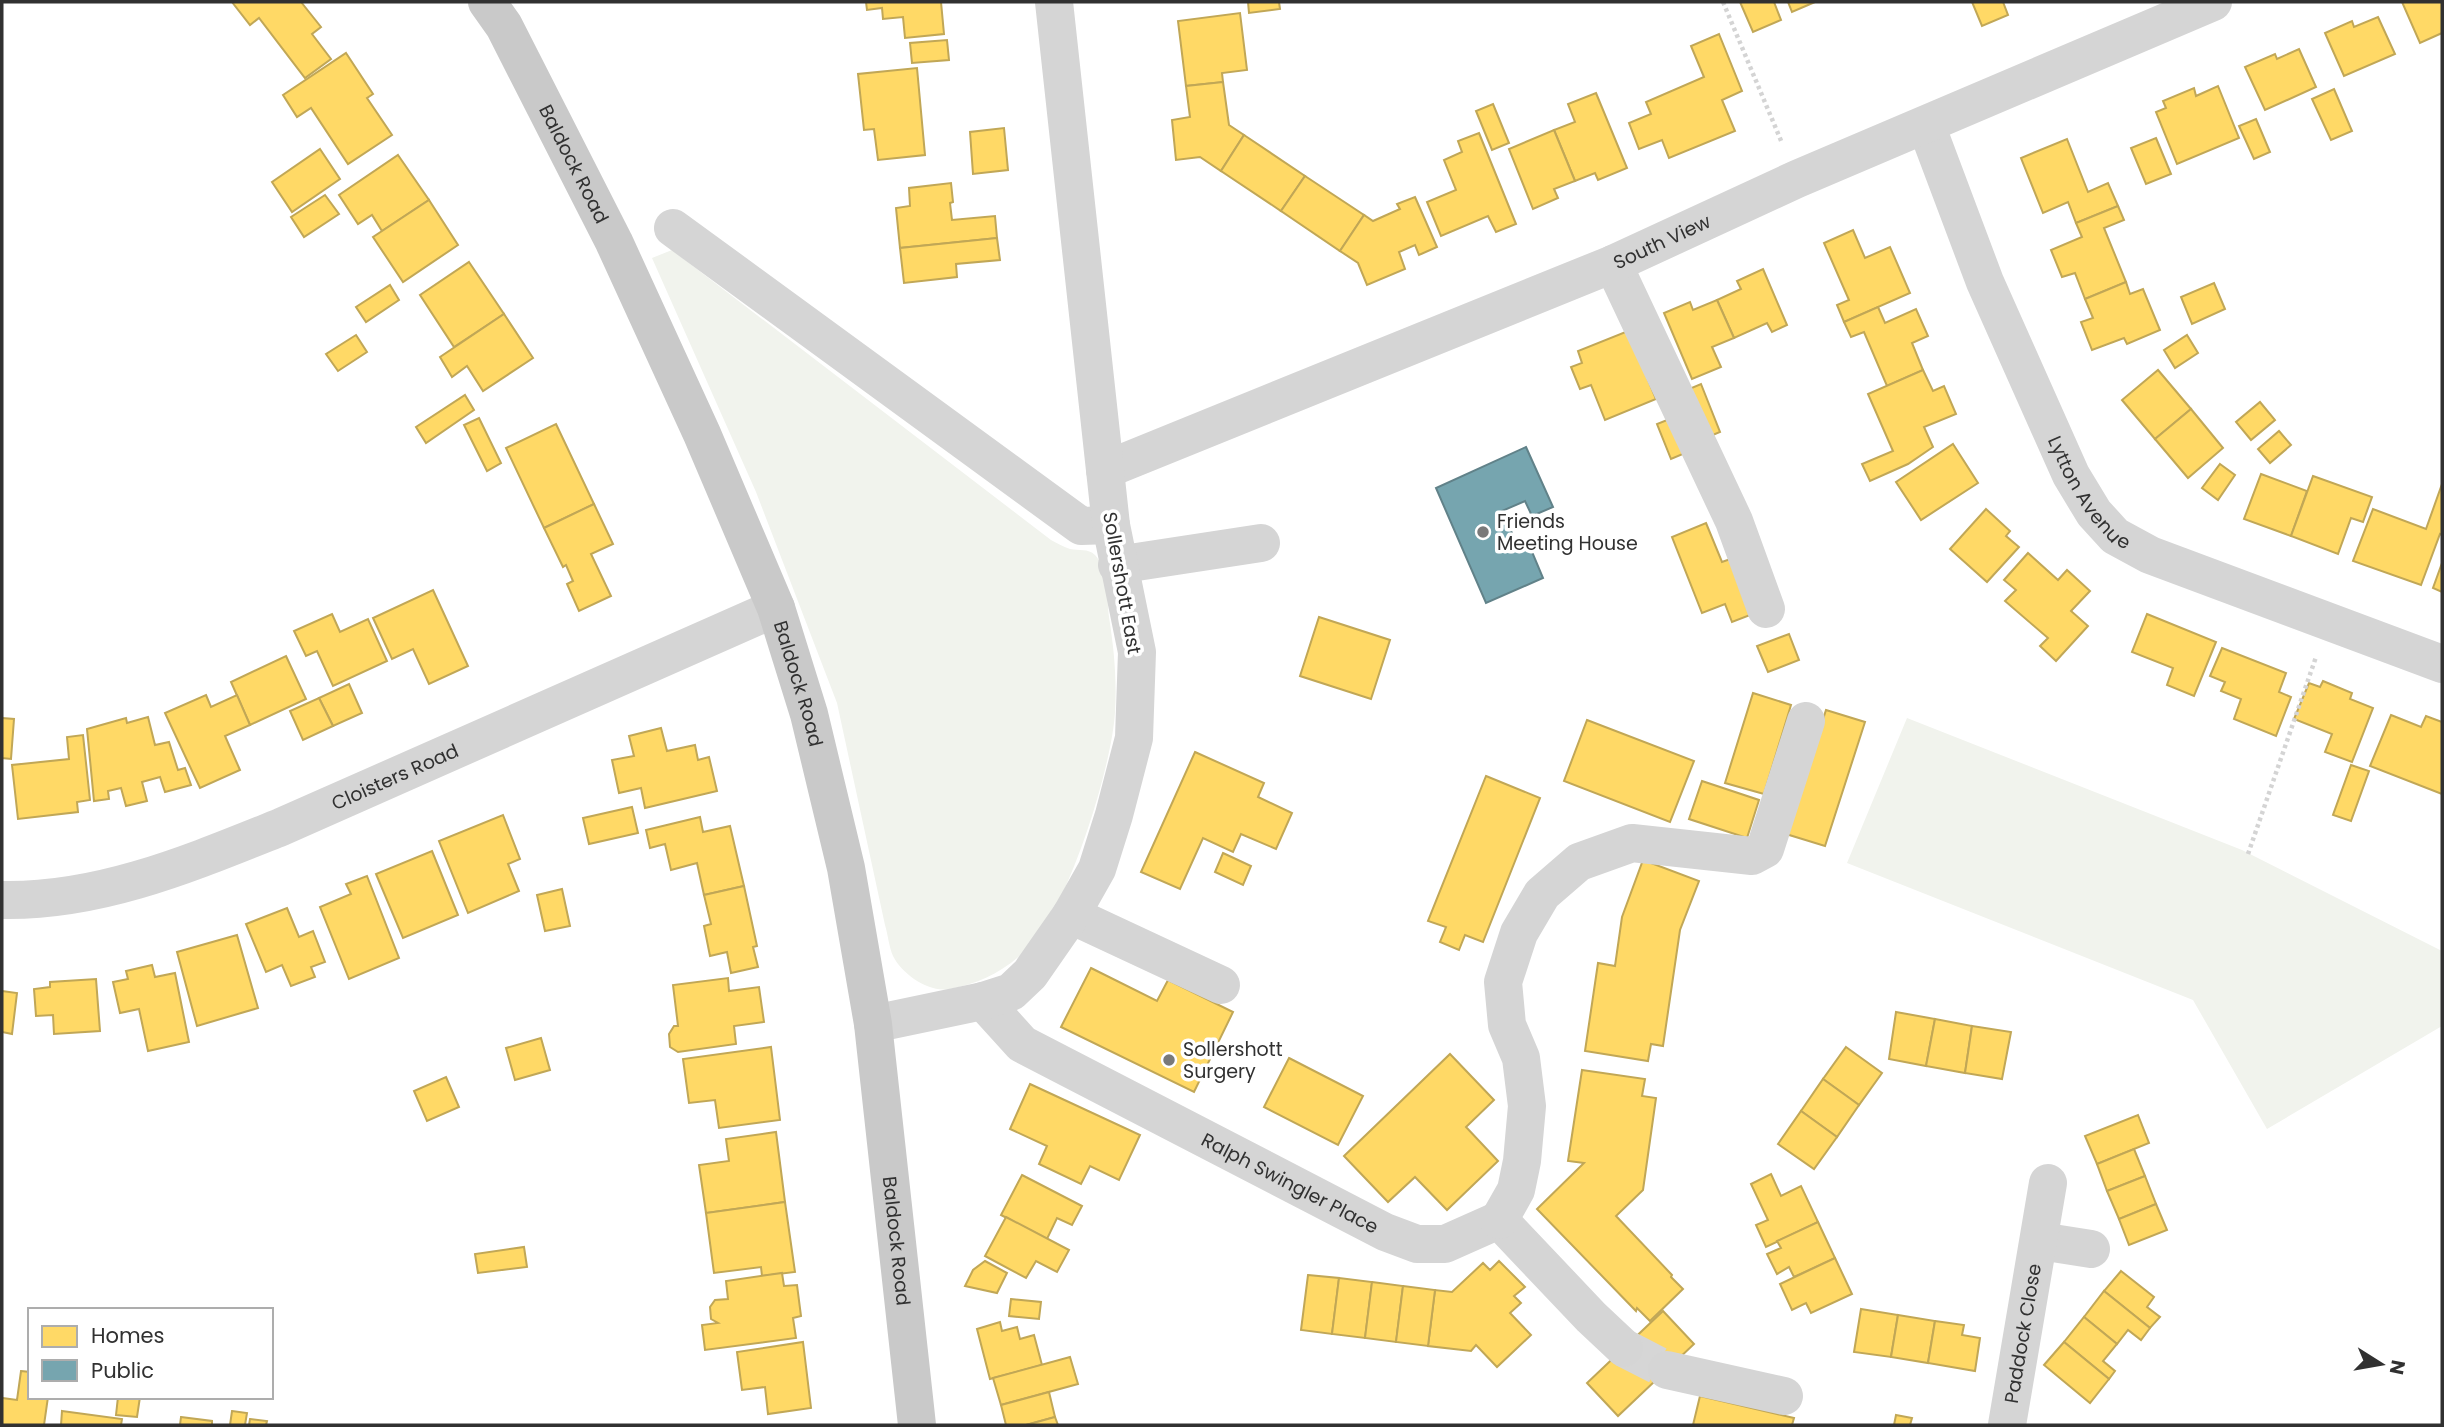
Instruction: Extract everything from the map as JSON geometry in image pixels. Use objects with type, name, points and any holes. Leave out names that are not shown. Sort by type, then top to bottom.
[{"type":"main road","name":"Baldock Road","points":[[487,2],[504,26],[614,242],[702,434],[776,608],[809,714],[846,868],[873,1024],[917,1425]]},
{"type":"street","name":"Sollershott East","points":[[873,1024],[983,1001],[1011,992],[1030,974],[1071,915],[1097,869],[1134,738],[1137,652],[1117,565],[1111,525],[1054,2]]},
{"type":"street","name":"South View","points":[[1105,470],[1613,264],[1797,179],[2213,2]]},
{"type":"street","name":"Lytton Avenue","points":[[1926,125],[1985,282],[2071,475],[2094,513],[2115,536],[2150,555],[2442,664]]},
{"type":"street","points":[[673,228],[1081,526],[1111,525]]},
{"type":"street","points":[[1613,264],[1734,521],[1766,609]]},
{"type":"street","points":[[1117,565],[1261,543]]},
{"type":"street","name":"Cloisters Road","points":[[2,900],[89,894],[216,853],[281,827],[776,608]]},
{"type":"street","points":[[1624,1348],[1499,1220],[1516,1191],[1522,1161],[1527,1106],[1521,1058],[1507,1025],[1503,982],[1520,933],[1542,894],[1580,862],[1632,843],[1752,856],[1765,849],[1806,721]]},
{"type":"street","points":[[1071,915],[1221,985]]},
{"type":"street","name":"Ralph Swingler Place","points":[[983,1001],[1022,1044],[1385,1232],[1417,1244],[1445,1244],[1499,1220]]},
{"type":"street","name":"Paddock Close","points":[[2007,1425],[2048,1183]]},
{"type":"street","name":"Paddock Close","points":[[2040,1241],[2091,1249]]},
{"type":"street","points":[[1667,1370],[1784,1396]]},
{"type":"path","points":[[1723,2],[1797,179]]},
{"type":"path","points":[[2248,853],[2328,623]]},
{"type":"shaded area","points":[[672,250],[1051,540],[1070,549],[1092,553],[1099,561],[1106,584],[1114,652],[1116,700],[1112,735],[1098,796],[1076,861],[1051,917],[1020,956],[987,977],[949,989],[933,988],[909,975],[893,956],[837,703],[756,492],[652,258]]},
{"type":"shaded area","points":[[1907,718],[2242,850],[2442,951],[2442,1026],[2267,1129],[2193,1000],[1847,863]]},
{"type":"building: Homes","points":[[232,2],[301,2],[321,27],[312,34],[331,59],[305,78],[259,18],[250,25]]},
{"type":"building: Homes","points":[[866,2],[941,2],[944,34],[905,38],[903,17],[883,19],[882,8],[867,10]]},
{"type":"building: Homes","points":[[1248,2],[1279,2],[1280,9],[1249,13]]},
{"type":"building: Homes","points":[[1740,2],[1774,2],[1781,20],[1753,32]]},
{"type":"building: Homes","points":[[1788,2],[1815,2],[1792,12]]},
{"type":"building: Homes","points":[[1972,2],[2003,2],[2008,15],[1982,26]]},
{"type":"building: Homes","points":[[2402,2],[2442,2],[2442,33],[2420,43]]},
{"type":"building: Homes","points":[[1240,13],[1247,70],[1222,73],[1223,82],[1186,86],[1178,21]]},
{"type":"building: Homes","points":[[2378,17],[2395,54],[2344,76],[2325,33],[2352,21],[2354,27]]},
{"type":"building: Homes","points":[[1719,34],[1742,91],[1722,100],[1735,131],[1669,158],[1662,140],[1639,149],[1629,123],[1651,114],[1646,102],[1704,77],[1691,46]]},
{"type":"building: Homes","points":[[947,40],[949,60],[912,63],[910,43]]},
{"type":"building: Homes","points":[[2299,49],[2316,87],[2265,110],[2245,67],[2275,54],[2277,59]]},
{"type":"building: Homes","points":[[346,53],[373,94],[367,98],[392,135],[348,164],[311,108],[297,117],[283,95]]},
{"type":"building: Homes","points":[[917,68],[925,155],[878,160],[874,129],[864,130],[858,74]]},
{"type":"building: Homes","points":[[1223,82],[1229,125],[1244,135],[1221,171],[1200,157],[1176,160],[1172,120],[1190,117],[1186,86]]},
{"type":"building: Homes","points":[[2218,86],[2239,138],[2177,164],[2156,112],[2166,108],[2163,101],[2194,88],[2196,96]]},
{"type":"building: Homes","points":[[2334,89],[2352,131],[2331,140],[2312,99]]},
{"type":"building: Homes","points":[[1596,93],[1627,168],[1598,180],[1595,173],[1575,181],[1554,130],[1575,122],[1568,104]]},
{"type":"building: Homes","points":[[1493,104],[1509,143],[1492,150],[1476,111]]},
{"type":"building: Homes","points":[[2256,119],[2270,152],[2254,159],[2239,126]]},
{"type":"building: Homes","points":[[1004,128],[1008,170],[973,174],[970,132]]},
{"type":"building: Homes","points":[[1554,130],[1575,181],[1554,189],[1558,198],[1533,209],[1509,149]]},
{"type":"building: Homes","points":[[1479,133],[1516,224],[1496,232],[1488,216],[1441,236],[1427,202],[1456,190],[1444,160],[1462,152],[1458,141]]},
{"type":"building: Homes","points":[[1244,135],[1305,176],[1281,211],[1221,171]]},
{"type":"building: Homes","points":[[2156,138],[2171,174],[2146,184],[2131,148]]},
{"type":"building: Homes","points":[[2067,139],[2088,192],[2108,183],[2118,206],[2076,223],[2068,202],[2043,213],[2021,158]]},
{"type":"building: Homes","points":[[320,149],[340,179],[292,212],[272,182]]},
{"type":"building: Homes","points":[[398,155],[429,200],[382,231],[372,215],[358,224],[339,195]]},
{"type":"building: Homes","points":[[1305,176],[1364,215],[1340,251],[1281,211]]},
{"type":"building: Homes","points":[[951,183],[952,220],[995,216],[997,238],[900,248],[896,208],[910,206],[909,188]]},
{"type":"building: Homes","points":[[325,195],[339,214],[304,237],[291,217]]},
{"type":"building: Homes","points":[[1415,197],[1437,247],[1419,255],[1415,245],[1399,252],[1405,269],[1367,285],[1358,263],[1340,251],[1364,215],[1373,221],[1400,209],[1397,204]]},
{"type":"building: Homes","points":[[429,200],[458,245],[403,282],[373,237]]},
{"type":"building: Homes","points":[[2118,206],[2124,220],[2104,228],[2126,282],[2085,299],[2075,273],[2062,277],[2051,250],[2082,237],[2076,223]]},
{"type":"building: Homes","points":[[1853,230],[1865,258],[1890,247],[1910,293],[1844,322],[1837,305],[1849,300],[1824,243]]},
{"type":"building: Homes","points":[[997,238],[1000,260],[956,264],[957,277],[904,283],[900,248]]},
{"type":"building: Homes","points":[[469,262],[504,314],[454,347],[420,295]]},
{"type":"building: Homes","points":[[1763,269],[1787,325],[1772,332],[1767,323],[1734,338],[1717,300],[1741,289],[1737,281]]},
{"type":"building: Homes","points":[[2126,282],[2130,294],[2143,289],[2160,330],[2127,344],[2124,338],[2092,350],[2081,322],[2093,318],[2085,299]]},
{"type":"building: Homes","points":[[2214,283],[2225,309],[2192,324],[2181,297]]},
{"type":"building: Homes","points":[[390,285],[399,300],[366,322],[356,307]]},
{"type":"building: Homes","points":[[1717,300],[1734,338],[1712,347],[1721,367],[1692,379],[1664,313],[1690,302],[1693,310]]},
{"type":"building: Homes","points":[[1878,307],[1885,323],[1916,309],[1928,336],[1912,343],[1923,370],[1887,386],[1864,332],[1851,337],[1844,322]]},
{"type":"building: Homes","points":[[504,314],[533,358],[483,391],[467,366],[452,377],[440,357]]},
{"type":"building: Homes","points":[[1628,331],[1656,399],[1605,420],[1591,385],[1580,389],[1571,367],[1582,363],[1578,351]]},
{"type":"building: Homes","points":[[356,335],[367,352],[338,371],[326,354]]},
{"type":"building: Homes","points":[[2187,335],[2198,353],[2175,368],[2164,350]]},
{"type":"building: Homes","points":[[1923,370],[1933,391],[1944,386],[1956,414],[1924,427],[1933,447],[1908,464],[1870,481],[1862,464],[1893,451],[1868,394]]},
{"type":"building: Homes","points":[[2158,370],[2191,409],[2155,439],[2122,400]]},
{"type":"building: Homes","points":[[1701,384],[1720,432],[1701,440],[1682,392]]},
{"type":"building: Homes","points":[[465,395],[474,410],[426,443],[416,427]]},
{"type":"building: Homes","points":[[2260,402],[2275,420],[2251,440],[2236,422]]},
{"type":"building: Homes","points":[[2191,409],[2223,448],[2188,478],[2155,439]]},
{"type":"building: Homes","points":[[1677,416],[1690,451],[1671,459],[1657,424]]},
{"type":"building: Homes","points":[[479,418],[501,463],[487,471],[464,425]]},
{"type":"building: Homes","points":[[556,424],[594,504],[544,528],[506,448]]},
{"type":"building: Homes","points":[[2279,431],[2291,445],[2270,463],[2258,449]]},
{"type":"building: Homes","points":[[1953,444],[1978,483],[1921,520],[1896,482]]},
{"type":"building: Homes","points":[[2220,464],[2235,475],[2218,500],[2202,488]]},
{"type":"building: Homes","points":[[2261,474],[2307,491],[2291,536],[2244,519]]},
{"type":"building: Homes","points":[[2313,476],[2372,497],[2363,522],[2351,518],[2338,554],[2291,536]]},
{"type":"building: Homes","points":[[2442,484],[2442,535],[2440,534],[2421,585],[2353,561],[2373,509],[2426,529]]},
{"type":"building: Homes","points":[[594,504],[613,544],[591,554],[611,596],[579,611],[567,584],[573,581],[544,528]]},
{"type":"building: Homes","points":[[1986,509],[2010,531],[2006,536],[2019,547],[1987,582],[1950,549]]},
{"type":"building: Homes","points":[[1706,523],[1722,562],[1736,557],[1758,612],[1732,622],[1725,604],[1702,613],[1672,537]]},
{"type":"building: Homes","points":[[2028,553],[2058,580],[2067,570],[2090,591],[2071,611],[2088,626],[2056,661],[2040,646],[2048,638],[2005,601],[2016,590],[2004,580]]},
{"type":"building: Homes","points":[[2442,563],[2442,592],[2433,588]]},
{"type":"building: Homes","points":[[433,590],[468,666],[429,684],[413,649],[392,659],[373,618]]},
{"type":"building: Homes","points":[[332,614],[340,632],[368,619],[387,661],[333,686],[317,651],[306,656],[294,631]]},
{"type":"building: Homes","points":[[2147,614],[2216,642],[2194,696],[2167,685],[2173,668],[2132,652]]},
{"type":"building: Homes","points":[[1319,617],[1390,640],[1371,699],[1300,676]]},
{"type":"building: Homes","points":[[1789,634],[1799,660],[1768,672],[1757,646]]},
{"type":"building: Homes","points":[[2222,648],[2286,673],[2279,692],[2291,697],[2276,736],[2234,719],[2241,699],[2221,691],[2225,682],[2210,676]]},
{"type":"building: Homes","points":[[286,656],[306,699],[250,725],[231,682]]},
{"type":"building: Homes","points":[[2323,681],[2352,693],[2350,699],[2373,708],[2352,762],[2325,752],[2332,734],[2294,719],[2309,683],[2320,687]]},
{"type":"building: Homes","points":[[349,684],[362,713],[333,726],[319,698]]},
{"type":"building: Homes","points":[[1753,693],[1791,705],[1764,794],[1725,783]]},
{"type":"building: Homes","points":[[206,695],[211,707],[237,695],[250,725],[225,736],[240,770],[200,788],[165,713]]},
{"type":"building: Homes","points":[[319,698],[333,726],[303,740],[290,711]]},
{"type":"building: Homes","points":[[1826,710],[1865,722],[1825,846],[1786,834]]},
{"type":"building: Homes","points":[[2391,715],[2421,727],[2426,716],[2442,722],[2442,794],[2370,766]]},
{"type":"building: Homes","points":[[148,717],[155,745],[169,742],[178,770],[185,768],[191,785],[165,792],[160,777],[142,782],[147,801],[126,806],[121,788],[108,791],[109,799],[94,801],[87,729],[126,718],[127,723]]},
{"type":"building: Homes","points":[[2,718],[14,719],[11,759],[2,758]]},
{"type":"building: Homes","points":[[1587,720],[1694,761],[1670,822],[1564,781]]},
{"type":"building: Homes","points":[[661,728],[667,751],[695,745],[698,760],[709,757],[717,791],[645,808],[641,788],[619,793],[612,760],[634,756],[629,736]]},
{"type":"building: Homes","points":[[83,735],[90,800],[77,802],[78,812],[18,819],[12,765],[69,759],[67,737]]},
{"type":"building: Homes","points":[[1195,752],[1264,783],[1258,797],[1292,813],[1276,849],[1241,834],[1233,852],[1203,838],[1180,889],[1141,872]]},
{"type":"building: Homes","points":[[2351,765],[2369,771],[2351,821],[2333,815]]},
{"type":"building: Homes","points":[[1486,776],[1540,798],[1483,942],[1465,935],[1459,950],[1440,942],[1446,927],[1428,921]]},
{"type":"building: Homes","points":[[1702,781],[1759,800],[1747,838],[1689,819]]},
{"type":"building: Homes","points":[[632,807],[638,833],[589,844],[583,818]]},
{"type":"building: Homes","points":[[503,815],[520,859],[508,864],[519,891],[468,913],[439,841]]},
{"type":"building: Homes","points":[[700,817],[703,832],[730,826],[744,886],[704,895],[697,863],[671,870],[665,844],[650,848],[646,830]]},
{"type":"building: Homes","points":[[432,851],[458,915],[403,938],[376,874]]},
{"type":"building: Homes","points":[[1223,853],[1251,866],[1243,885],[1215,872]]},
{"type":"building: Homes","points":[[1643,860],[1699,881],[1680,930],[1663,1046],[1651,1044],[1648,1061],[1585,1051],[1598,963],[1615,966],[1622,917]]},
{"type":"building: Homes","points":[[367,876],[399,958],[349,979],[320,907],[351,894],[346,884]]},
{"type":"building: Homes","points":[[744,886],[757,946],[753,947],[758,967],[731,973],[727,952],[710,956],[704,926],[711,924],[704,895]]},
{"type":"building: Homes","points":[[562,889],[570,926],[545,931],[537,895]]},
{"type":"building: Homes","points":[[287,908],[299,937],[313,931],[325,962],[311,967],[315,977],[291,986],[282,965],[266,972],[246,924]]},
{"type":"building: Homes","points":[[237,935],[258,1008],[197,1026],[177,952]]},
{"type":"building: Homes","points":[[152,965],[155,977],[175,973],[189,1042],[148,1051],[139,1009],[120,1013],[113,982],[128,979],[126,971]]},
{"type":"building: Homes","name":"Sollershott Surgery","points":[[1091,968],[1157,1001],[1168,980],[1233,1012],[1194,1092],[1061,1027]]},
{"type":"building: Homes","points":[[728,978],[729,991],[759,987],[764,1022],[734,1026],[736,1044],[678,1052],[670,1047],[669,1034],[674,1026],[678,1026],[673,985]]},
{"type":"building: Homes","points":[[96,979],[100,1031],[54,1034],[53,1015],[36,1016],[34,989],[50,987],[50,982]]},
{"type":"building: Homes","points":[[2,991],[17,993],[12,1034],[2,1032]]},
{"type":"building: Homes","points":[[1896,1012],[1935,1019],[1926,1066],[1889,1059]]},
{"type":"building: Homes","points":[[1935,1019],[1972,1026],[1965,1073],[1926,1066]]},
{"type":"building: Homes","points":[[1972,1026],[2011,1032],[2002,1079],[1965,1073]]},
{"type":"building: Homes","points":[[541,1038],[550,1070],[515,1080],[506,1048]]},
{"type":"building: Homes","points":[[771,1047],[780,1120],[719,1128],[715,1100],[689,1103],[683,1059]]},
{"type":"building: Homes","points":[[1846,1047],[1882,1073],[1859,1105],[1823,1079]]},
{"type":"building: Homes","points":[[1450,1054],[1494,1100],[1466,1127],[1498,1161],[1447,1210],[1415,1177],[1388,1202],[1344,1156]]},
{"type":"building: Homes","points":[[1289,1058],[1363,1096],[1338,1145],[1264,1107]]},
{"type":"building: Homes","points":[[1582,1070],[1645,1079],[1642,1096],[1656,1098],[1643,1190],[1616,1216],[1683,1289],[1650,1321],[1637,1308],[1636,1311],[1537,1209],[1584,1163],[1568,1161]]},
{"type":"building: Homes","points":[[446,1077],[459,1107],[427,1121],[414,1091]]},
{"type":"building: Homes","points":[[1823,1079],[1859,1105],[1837,1137],[1801,1111]]},
{"type":"building: Homes","points":[[1030,1084],[1140,1135],[1119,1180],[1090,1166],[1081,1184],[1039,1164],[1047,1146],[1010,1129]]},
{"type":"building: Homes","points":[[1801,1111],[1837,1137],[1814,1169],[1778,1144]]},
{"type":"building: Homes","points":[[2138,1115],[2149,1143],[2097,1164],[2085,1136]]},
{"type":"building: Homes","points":[[776,1132],[785,1202],[706,1213],[699,1165],[729,1161],[726,1139]]},
{"type":"building: Homes","points":[[2134,1149],[2145,1176],[2107,1191],[2097,1164]]},
{"type":"building: Homes","points":[[1771,1174],[1781,1196],[1801,1186],[1818,1222],[1766,1247],[1756,1225],[1768,1220],[1751,1184]]},
{"type":"building: Homes","points":[[1022,1175],[1082,1206],[1072,1225],[1057,1218],[1047,1239],[1001,1215]]},
{"type":"building: Homes","points":[[2145,1176],[2156,1204],[2119,1219],[2107,1191]]},
{"type":"building: Homes","points":[[785,1202],[795,1272],[762,1276],[761,1267],[714,1273],[706,1213]]},
{"type":"building: Homes","points":[[2156,1204],[2167,1230],[2129,1245],[2119,1219]]},
{"type":"building: Homes","points":[[1006,1217],[1069,1250],[1057,1272],[1036,1261],[1026,1278],[985,1256]]},
{"type":"building: Homes","points":[[1818,1222],[1835,1258],[1794,1277],[1789,1267],[1777,1274],[1767,1254],[1781,1248],[1777,1241]]},
{"type":"building: Homes","points":[[524,1247],[527,1267],[478,1273],[475,1254]]},
{"type":"building: Homes","points":[[1835,1258],[1852,1294],[1811,1313],[1806,1303],[1792,1310],[1780,1284]]},
{"type":"building: Homes","points":[[985,1261],[1007,1273],[997,1293],[965,1286],[973,1270]]},
{"type":"building: Homes","points":[[1499,1261],[1525,1287],[1514,1296],[1521,1303],[1510,1313],[1531,1335],[1497,1367],[1476,1345],[1471,1351],[1428,1346],[1435,1290],[1452,1292],[1483,1263],[1490,1270]]},
{"type":"building: Homes","points":[[2121,1271],[2154,1297],[2147,1307],[2160,1317],[2150,1328],[2104,1291]]},
{"type":"building: Homes","points":[[782,1273],[784,1286],[797,1285],[801,1316],[793,1318],[796,1338],[705,1350],[702,1325],[718,1323],[711,1319],[710,1307],[715,1300],[728,1299],[726,1281]]},
{"type":"building: Homes","points":[[1308,1275],[1339,1278],[1332,1334],[1301,1330]]},
{"type":"building: Homes","points":[[1339,1278],[1372,1282],[1365,1338],[1332,1334]]},
{"type":"building: Homes","points":[[1372,1282],[1403,1286],[1396,1342],[1365,1338]]},
{"type":"building: Homes","points":[[1403,1286],[1435,1290],[1428,1346],[1396,1342]]},
{"type":"building: Homes","points":[[2104,1291],[2150,1328],[2141,1340],[2128,1330],[2117,1344],[2084,1317]]},
{"type":"building: Homes","points":[[1011,1299],[1041,1302],[1039,1319],[1009,1316]]},
{"type":"building: Homes","points":[[1861,1309],[1898,1315],[1891,1357],[1854,1352]]},
{"type":"building: Homes","points":[[1663,1311],[1694,1344],[1618,1416],[1587,1383]]},
{"type":"building: Homes","points":[[1898,1315],[1935,1321],[1928,1363],[1891,1357]]},
{"type":"building: Homes","points":[[2084,1317],[2117,1344],[2103,1361],[2115,1371],[2109,1379],[2064,1342]]},
{"type":"building: Homes","points":[[1935,1321],[1964,1325],[1962,1335],[1980,1338],[1975,1371],[1928,1363]]},
{"type":"building: Homes","points":[[1000,1322],[1002,1331],[1017,1327],[1020,1339],[1034,1335],[1042,1365],[990,1379],[977,1329]]},
{"type":"building: Homes","points":[[803,1342],[811,1408],[768,1414],[765,1387],[742,1390],[737,1352]]},
{"type":"building: Homes","points":[[2064,1342],[2109,1379],[2090,1403],[2044,1365]]},
{"type":"building: Homes","points":[[1070,1357],[1078,1384],[1001,1405],[993,1378]]},
{"type":"building: Homes","points":[[21,1371],[28,1372],[28,1399],[48,1399],[44,1425],[2,1425],[2,1398],[17,1400]]},
{"type":"building: Homes","points":[[1049,1392],[1055,1417],[1026,1425],[1006,1425],[1001,1405]]},
{"type":"building: Homes","points":[[1700,1396],[1794,1418],[1792,1425],[1693,1425]]},
{"type":"building: Homes","points":[[118,1399],[140,1399],[137,1417],[116,1415]]},
{"type":"building: Homes","points":[[62,1411],[122,1419],[121,1425],[61,1425]]},
{"type":"building: Homes","points":[[232,1411],[247,1413],[245,1425],[230,1425]]},
{"type":"building: Homes","points":[[1896,1415],[1912,1418],[1910,1425],[1894,1425]]},
{"type":"building: Homes","points":[[181,1417],[212,1421],[212,1425],[180,1425]]},
{"type":"building: Homes","points":[[1055,1417],[1058,1425],[1026,1425]]},
{"type":"building: Homes","points":[[250,1419],[267,1421],[266,1425],[249,1425]]},
{"type":"building: Public","name":"Friends Meeting House","points":[[1526,447],[1553,507],[1532,516],[1525,501],[1502,511],[1520,551],[1530,547],[1543,578],[1486,603],[1436,488]]},
{"type":"tunnel","points":[[1624,1348],[1667,1370]]},
{"type":"place","name":"Friends Meeting House","points":[[1483,532]]},
{"type":"place","name":"Sollershott Surgery","points":[[1169,1060]]}]
